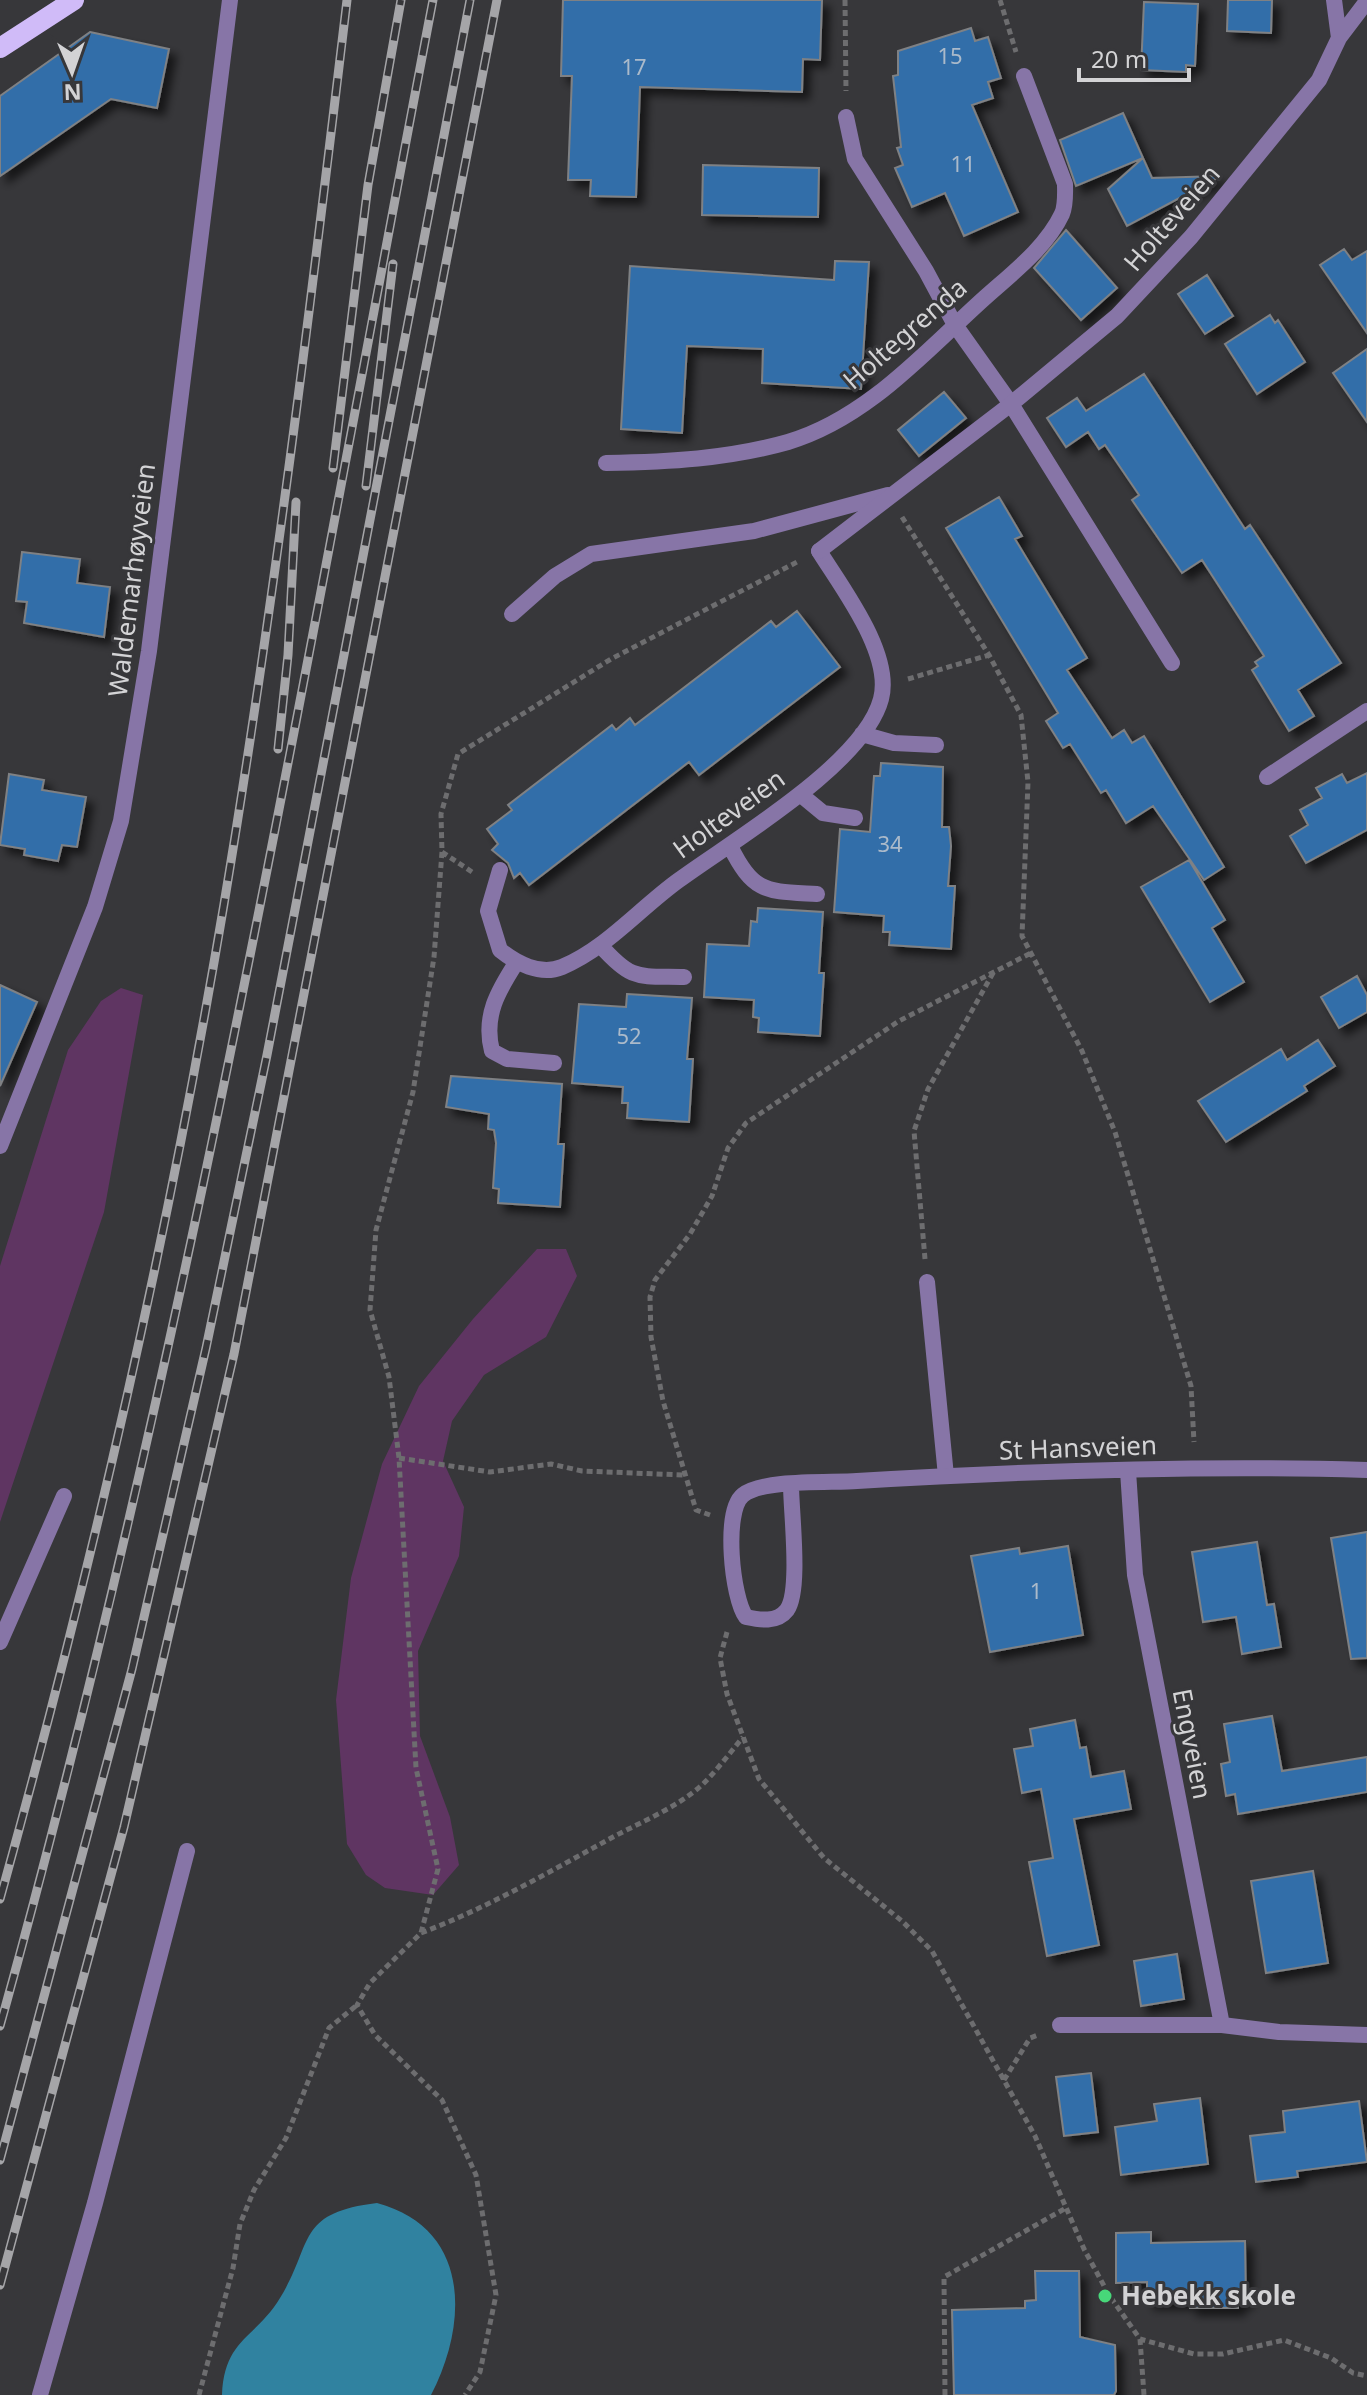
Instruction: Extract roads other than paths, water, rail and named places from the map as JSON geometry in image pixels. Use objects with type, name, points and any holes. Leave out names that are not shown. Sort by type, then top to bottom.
[{"type":"main road","points":[[0,48],[74,0]]},
{"type":"street","name":"Waldemarhøyveien","points":[[0,1146],[95,907],[121,821],[149,651],[230,0]]},
{"type":"street","points":[[1334,0],[1339,38]]},
{"type":"street","name":"Holteveien","points":[[516,963],[531,968],[559,969],[600,945],[679,879],[800,794],[862,734],[881,701],[883,683],[873,641],[819,551],[888,495],[1011,404],[1117,316],[1191,237],[1319,80],[1339,38],[1367,1]]},
{"type":"street","name":"Holtegrenda","points":[[606,463],[690,461],[789,441],[842,418],[893,382],[1033,254],[1062,213],[1065,184],[1024,76]]},
{"type":"street","points":[[846,117],[855,159],[926,271],[955,325],[1011,404],[1172,663]]},
{"type":"street","points":[[512,614],[555,576],[591,554],[754,531],[888,495]]},
{"type":"street","points":[[1267,777],[1367,711]]},
{"type":"street","points":[[862,734],[894,743],[936,745]]},
{"type":"street","points":[[800,794],[823,813],[855,818]]},
{"type":"street","points":[[730,846],[744,873],[760,888],[770,892],[817,894]]},
{"type":"street","points":[[497,878],[488,911],[500,950],[516,963],[496,995],[491,1012],[492,1051],[507,1059],[554,1063]]},
{"type":"street","points":[[600,945],[619,966],[634,976],[684,977]]},
{"type":"street","points":[[927,1282],[946,1476]]},
{"type":"street","name":"St Hansveien","points":[[791,1485],[793,1591],[788,1609],[778,1617],[762,1620],[746,1617],[735,1593],[732,1524],[734,1508],[742,1495],[759,1487],[791,1485],[946,1476],[1128,1471],[1367,1470]]},
{"type":"street","name":"Engveien","points":[[1128,1471],[1135,1575],[1222,2025]]},
{"type":"street","points":[[0,1642],[64,1496]]},
{"type":"street","points":[[40,2395],[95,2203],[187,1851]]},
{"type":"street","points":[[1060,2025],[1222,2025],[1279,2032],[1367,2035]]},
{"type":"water","points":[[377,2203],[408,2215],[430,2233],[445,2255],[453,2281],[455,2309],[452,2338],[431,2395],[222,2395],[224,2376],[235,2350],[280,2298],[310,2234],[332,2214]]},
{"type":"railway","points":[[0,1899],[96,1529],[153,1280],[202,1030],[275,566],[347,0]]},
{"type":"railway","points":[[333,468],[368,185],[401,0]]},
{"type":"railway","points":[[0,2026],[67,1776],[128,1524],[184,1271],[288,764],[433,0]]},
{"type":"railway","points":[[0,2160],[132,1669],[206,1348],[267,1055],[470,0]]},
{"type":"railway","points":[[0,2285],[124,1827],[234,1354],[497,0]]},
{"type":"railway","points":[[366,486],[393,264]]},
{"type":"railway","points":[[278,749],[288,655],[296,502]]},
{"type":"place","name":"Hebekk skole","points":[[1105,2296]]}]
